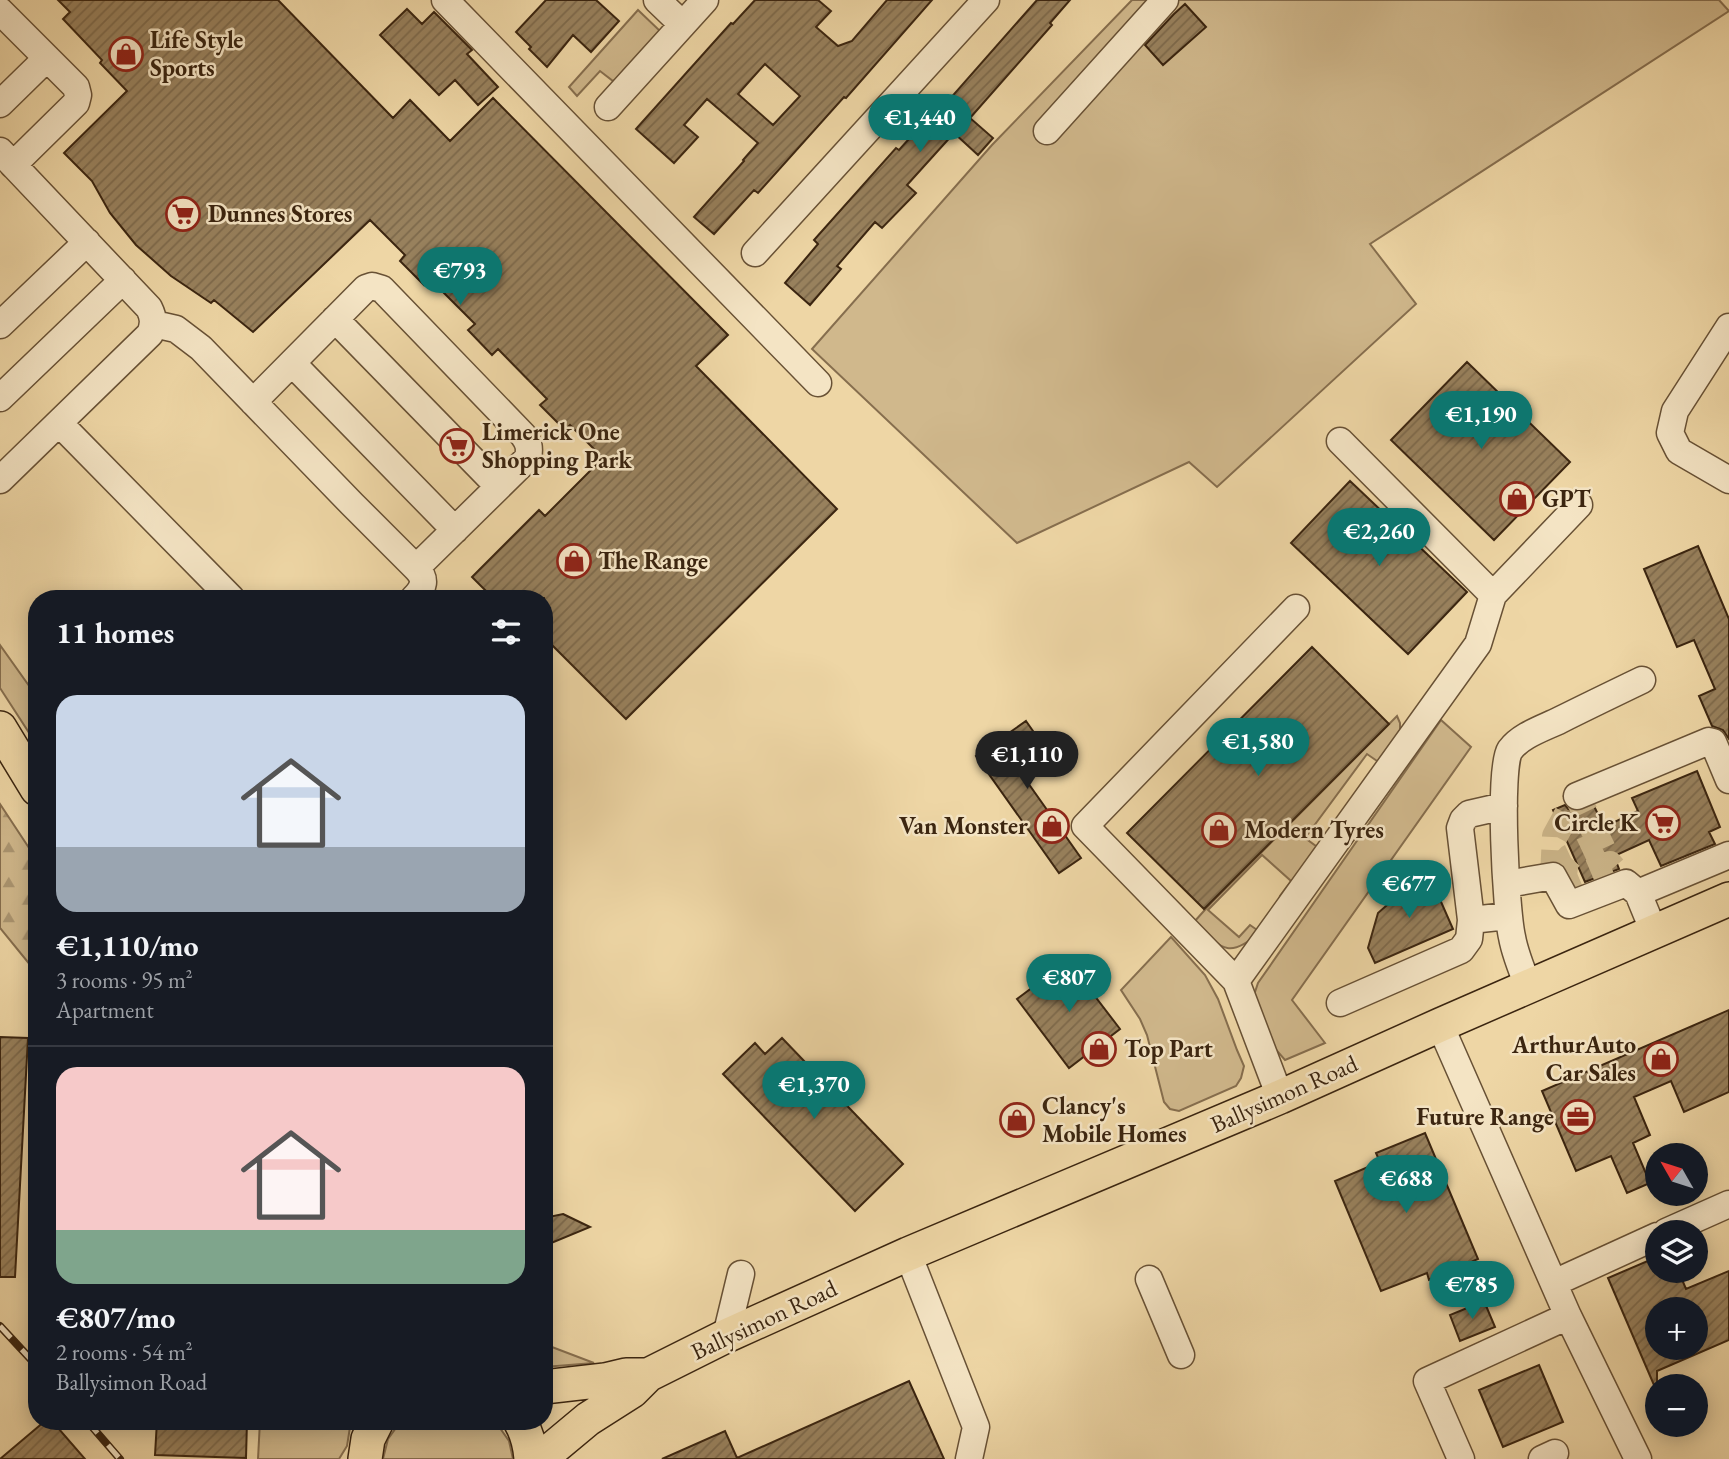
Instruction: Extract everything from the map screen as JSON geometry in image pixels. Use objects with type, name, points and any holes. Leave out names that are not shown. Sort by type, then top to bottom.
[{"type":"main road","points":[[0,728],[28,774]]},
{"type":"main road","name":"Ballysimon Road","points":[[540,1459],[588,1419],[632,1391],[648,1375],[726,1336],[908,1254],[1280,1097],[1729,900]]},
{"type":"main road","name":"Ballysimon Road","points":[[553,1386],[626,1375],[648,1375]]},
{"type":"main road","points":[[525,1430],[531,1448],[531,1459]]},
{"type":"street","points":[[445,0],[818,383]]},
{"type":"street","points":[[657,0],[682,24]]},
{"type":"street","points":[[608,107],[705,0]]},
{"type":"street","points":[[755,253],[986,0]]},
{"type":"street","points":[[1047,131],[1166,0]]},
{"type":"street","points":[[0,11],[76,87],[78,95],[76,103],[6,158],[149,308],[154,324],[150,334],[0,480]]},
{"type":"street","points":[[0,104],[47,58]]},
{"type":"street","points":[[0,326],[86,242]]},
{"type":"street","points":[[0,398],[123,280]]},
{"type":"street","points":[[253,402],[366,288],[372,286],[382,289],[523,435],[530,450],[528,458],[416,568]]},
{"type":"street","points":[[335,318],[498,486]]},
{"type":"street","points":[[154,324],[176,330],[201,348],[236,382],[416,568],[422,575],[421,590]]},
{"type":"street","points":[[1729,327],[1675,411],[1670,433],[1679,451],[1729,480]]},
{"type":"street","points":[[292,363],[455,530]]},
{"type":"street","points":[[59,423],[222,590]]},
{"type":"street","points":[[1340,441],[1493,595]]},
{"type":"street","points":[[1236,981],[1478,644],[1493,595],[1579,505]]},
{"type":"street","points":[[1280,1097],[1236,981],[1085,826],[1296,608]]},
{"type":"street","points":[[1529,988],[1520,967],[1508,916],[1504,806],[1505,762],[1509,751],[1528,736],[1642,680]]},
{"type":"street","points":[[1577,796],[1709,741],[1713,743],[1729,780]]},
{"type":"street","points":[[1340,1003],[1461,950],[1469,939],[1471,920],[1460,828],[1469,814],[1504,806]]},
{"type":"street","points":[[1638,893],[1729,855]]},
{"type":"street","points":[[1507,884],[1553,876],[1569,905],[1626,883],[1638,893],[1654,932]]},
{"type":"street","points":[[1471,920],[1508,916]]},
{"type":"street","points":[[1440,1025],[1569,1316],[1638,1459]]},
{"type":"street","points":[[1693,1220],[1729,1204]]},
{"type":"street","points":[[1554,1283],[1645,1241]]},
{"type":"street","points":[[908,1254],[976,1427],[969,1459]]},
{"type":"street","points":[[726,1336],[741,1274]]},
{"type":"street","points":[[1149,1279],[1181,1355]]},
{"type":"street","points":[[1461,1459],[1427,1381],[1569,1316]]},
{"type":"green space","points":[[1132,0],[1719,0],[1729,11],[1370,244],[1416,304],[1217,487],[1189,462],[1017,543],[812,349],[992,145]]},
{"type":"green space","points":[[638,10],[660,31],[618,79],[613,81],[600,71],[577,96],[569,87]]},
{"type":"green space","points":[[0,645],[28,684],[28,731],[0,688]]},
{"type":"green space","points":[[1397,716],[1400,730],[1380,763],[1367,754],[1305,838],[1320,849],[1279,900],[1291,881],[1262,855],[1208,910],[1239,937],[1250,925],[1260,932],[1240,946],[1232,948],[1218,944],[1194,922]]},
{"type":"green space","points":[[1441,720],[1471,747],[1292,1000],[1325,1043],[1285,1060],[1271,1044],[1253,998],[1258,983]]},
{"type":"green space","points":[[0,804],[28,846],[28,962],[0,928]]},
{"type":"green space","points":[[1171,937],[1205,975],[1218,999],[1244,1066],[1236,1086],[1179,1111],[1170,1109],[1164,1102],[1147,1035],[1121,990]]},
{"type":"green space","points":[[553,1347],[594,1363],[553,1366]]},
{"type":"green space","points":[[260,1430],[350,1430],[347,1446],[339,1459],[258,1459]]},
{"type":"green space","points":[[394,1430],[501,1430],[509,1441],[513,1459],[383,1459],[388,1439]]},
{"type":"building","points":[[58,0],[278,0],[393,118],[410,100],[450,141],[493,98],[728,335],[696,366],[837,509],[626,719],[553,646],[553,590],[485,590],[472,577],[539,510],[545,516],[603,458],[570,425],[565,430],[540,405],[547,399],[498,349],[492,355],[468,330],[475,324],[430,279],[424,285],[400,261],[405,255],[370,220],[253,332],[214,300],[211,303],[171,276],[136,245],[110,213],[92,181],[64,153],[127,91],[63,19],[70,12]]},
{"type":"building","points":[[546,0],[596,0],[619,21],[591,52],[573,35],[547,67],[516,32]]},
{"type":"building","points":[[755,0],[818,0],[831,11],[816,27],[838,46],[852,41],[887,0],[932,0],[758,193],[754,190],[714,234],[694,217],[758,143],[707,99],[684,125],[698,137],[674,163],[636,129],[731,23],[733,24]],"holes":[[[765,64],[800,96],[773,125],[738,94]]]},
{"type":"building","points":[[1037,0],[1070,0],[1050,23],[1052,25],[970,118],[993,138],[978,155],[954,133],[907,185],[916,193],[882,228],[875,222],[837,266],[841,269],[810,305],[785,283],[818,244],[814,240],[896,148],[899,150],[946,98],[949,100]]},
{"type":"building","points":[[1185,4],[1206,27],[1163,65],[1145,45]]},
{"type":"building","points":[[407,9],[422,24],[434,12],[472,50],[467,54],[498,87],[478,105],[455,80],[439,95],[380,35]]},
{"type":"building","points":[[1467,362],[1570,462],[1494,540],[1391,440]]},
{"type":"building","points":[[1350,481],[1467,592],[1408,654],[1291,543]]},
{"type":"building","points":[[1698,546],[1729,619],[1729,739],[1723,730],[1712,726],[1699,696],[1715,689],[1694,640],[1677,647],[1644,569]]},
{"type":"building","points":[[1312,647],[1389,724],[1204,909],[1127,833]]},
{"type":"building","points":[[1026,721],[1049,754],[1021,773],[1081,858],[1059,873],[976,756]]},
{"type":"building","points":[[1697,771],[1720,827],[1709,832],[1715,844],[1661,866],[1649,840],[1614,856],[1619,869],[1585,882],[1553,810],[1565,805],[1576,812],[1594,806],[1604,827],[1638,811],[1632,798]]},
{"type":"building","points":[[1427,870],[1453,929],[1375,963],[1368,948],[1378,913]]},
{"type":"building","points":[[1068,961],[1120,1029],[1069,1068],[1017,999]]},
{"type":"building","points":[[1729,1010],[1729,1092],[1684,1112],[1671,1081],[1634,1097],[1650,1135],[1633,1143],[1645,1171],[1645,1185],[1627,1193],[1611,1156],[1576,1171],[1542,1091]]},
{"type":"building","points":[[0,1037],[28,1038],[15,1277],[0,1277]]},
{"type":"building","points":[[782,1038],[903,1164],[855,1211],[723,1074],[755,1043],[765,1054]]},
{"type":"building","points":[[1425,1133],[1478,1259],[1429,1280],[1427,1273],[1381,1291],[1335,1181],[1380,1162],[1376,1153]]},
{"type":"building","points":[[563,1214],[590,1227],[553,1242],[553,1216]]},
{"type":"building","points":[[1645,1262],[1645,1283],[1683,1283],[1686,1289],[1708,1283],[1708,1280],[1729,1271],[1729,1340],[1708,1349],[1708,1297],[1645,1297],[1645,1360],[1683,1360],[1657,1371],[1657,1374],[1649,1374],[1608,1278]]},
{"type":"building","points":[[1484,1301],[1495,1327],[1460,1341],[1450,1315]]},
{"type":"building","points":[[1539,1365],[1563,1422],[1503,1447],[1479,1390]]},
{"type":"building","points":[[909,1381],[944,1459],[662,1459],[725,1431],[737,1458]]},
{"type":"building","points":[[34,1430],[60,1430],[85,1459],[0,1459]]},
{"type":"building","points":[[156,1430],[247,1430],[246,1458],[155,1455]]},
{"type":"tunnel","points":[[1553,876],[1555,836],[1577,796],[1600,843]]},
{"type":"tunnel","points":[[1553,876],[1570,857],[1600,843],[1607,858]]},
{"type":"tunnel","points":[[1553,876],[1577,878],[1610,864],[1626,883]]},
{"type":"railway","points":[[0,1326],[28,1356]]},
{"type":"railway","points":[[95,1430],[120,1459]]},
{"type":"place","name":"Life Style Sports","points":[[126,54]]},
{"type":"place","name":"Dunnes Stores","points":[[183,214]]},
{"type":"place","name":"Limerick One Shopping Park","points":[[457,446]]},
{"type":"place","name":"GPT","points":[[1517,499]]},
{"type":"place","name":"The Range","points":[[574,561]]},
{"type":"place","name":"Circle K","points":[[1663,823]]},
{"type":"place","name":"Van Monster","points":[[1052,826]]},
{"type":"place","name":"Modern Tyres","points":[[1219,830]]},
{"type":"place","name":"Top Part","points":[[1099,1049]]},
{"type":"place","name":"ArthurAuto Car Sales","points":[[1661,1059]]},
{"type":"place","name":"Future Range","points":[[1578,1117]]},
{"type":"place","name":"Clancy's Mobile Homes","points":[[1017,1120]]}]
